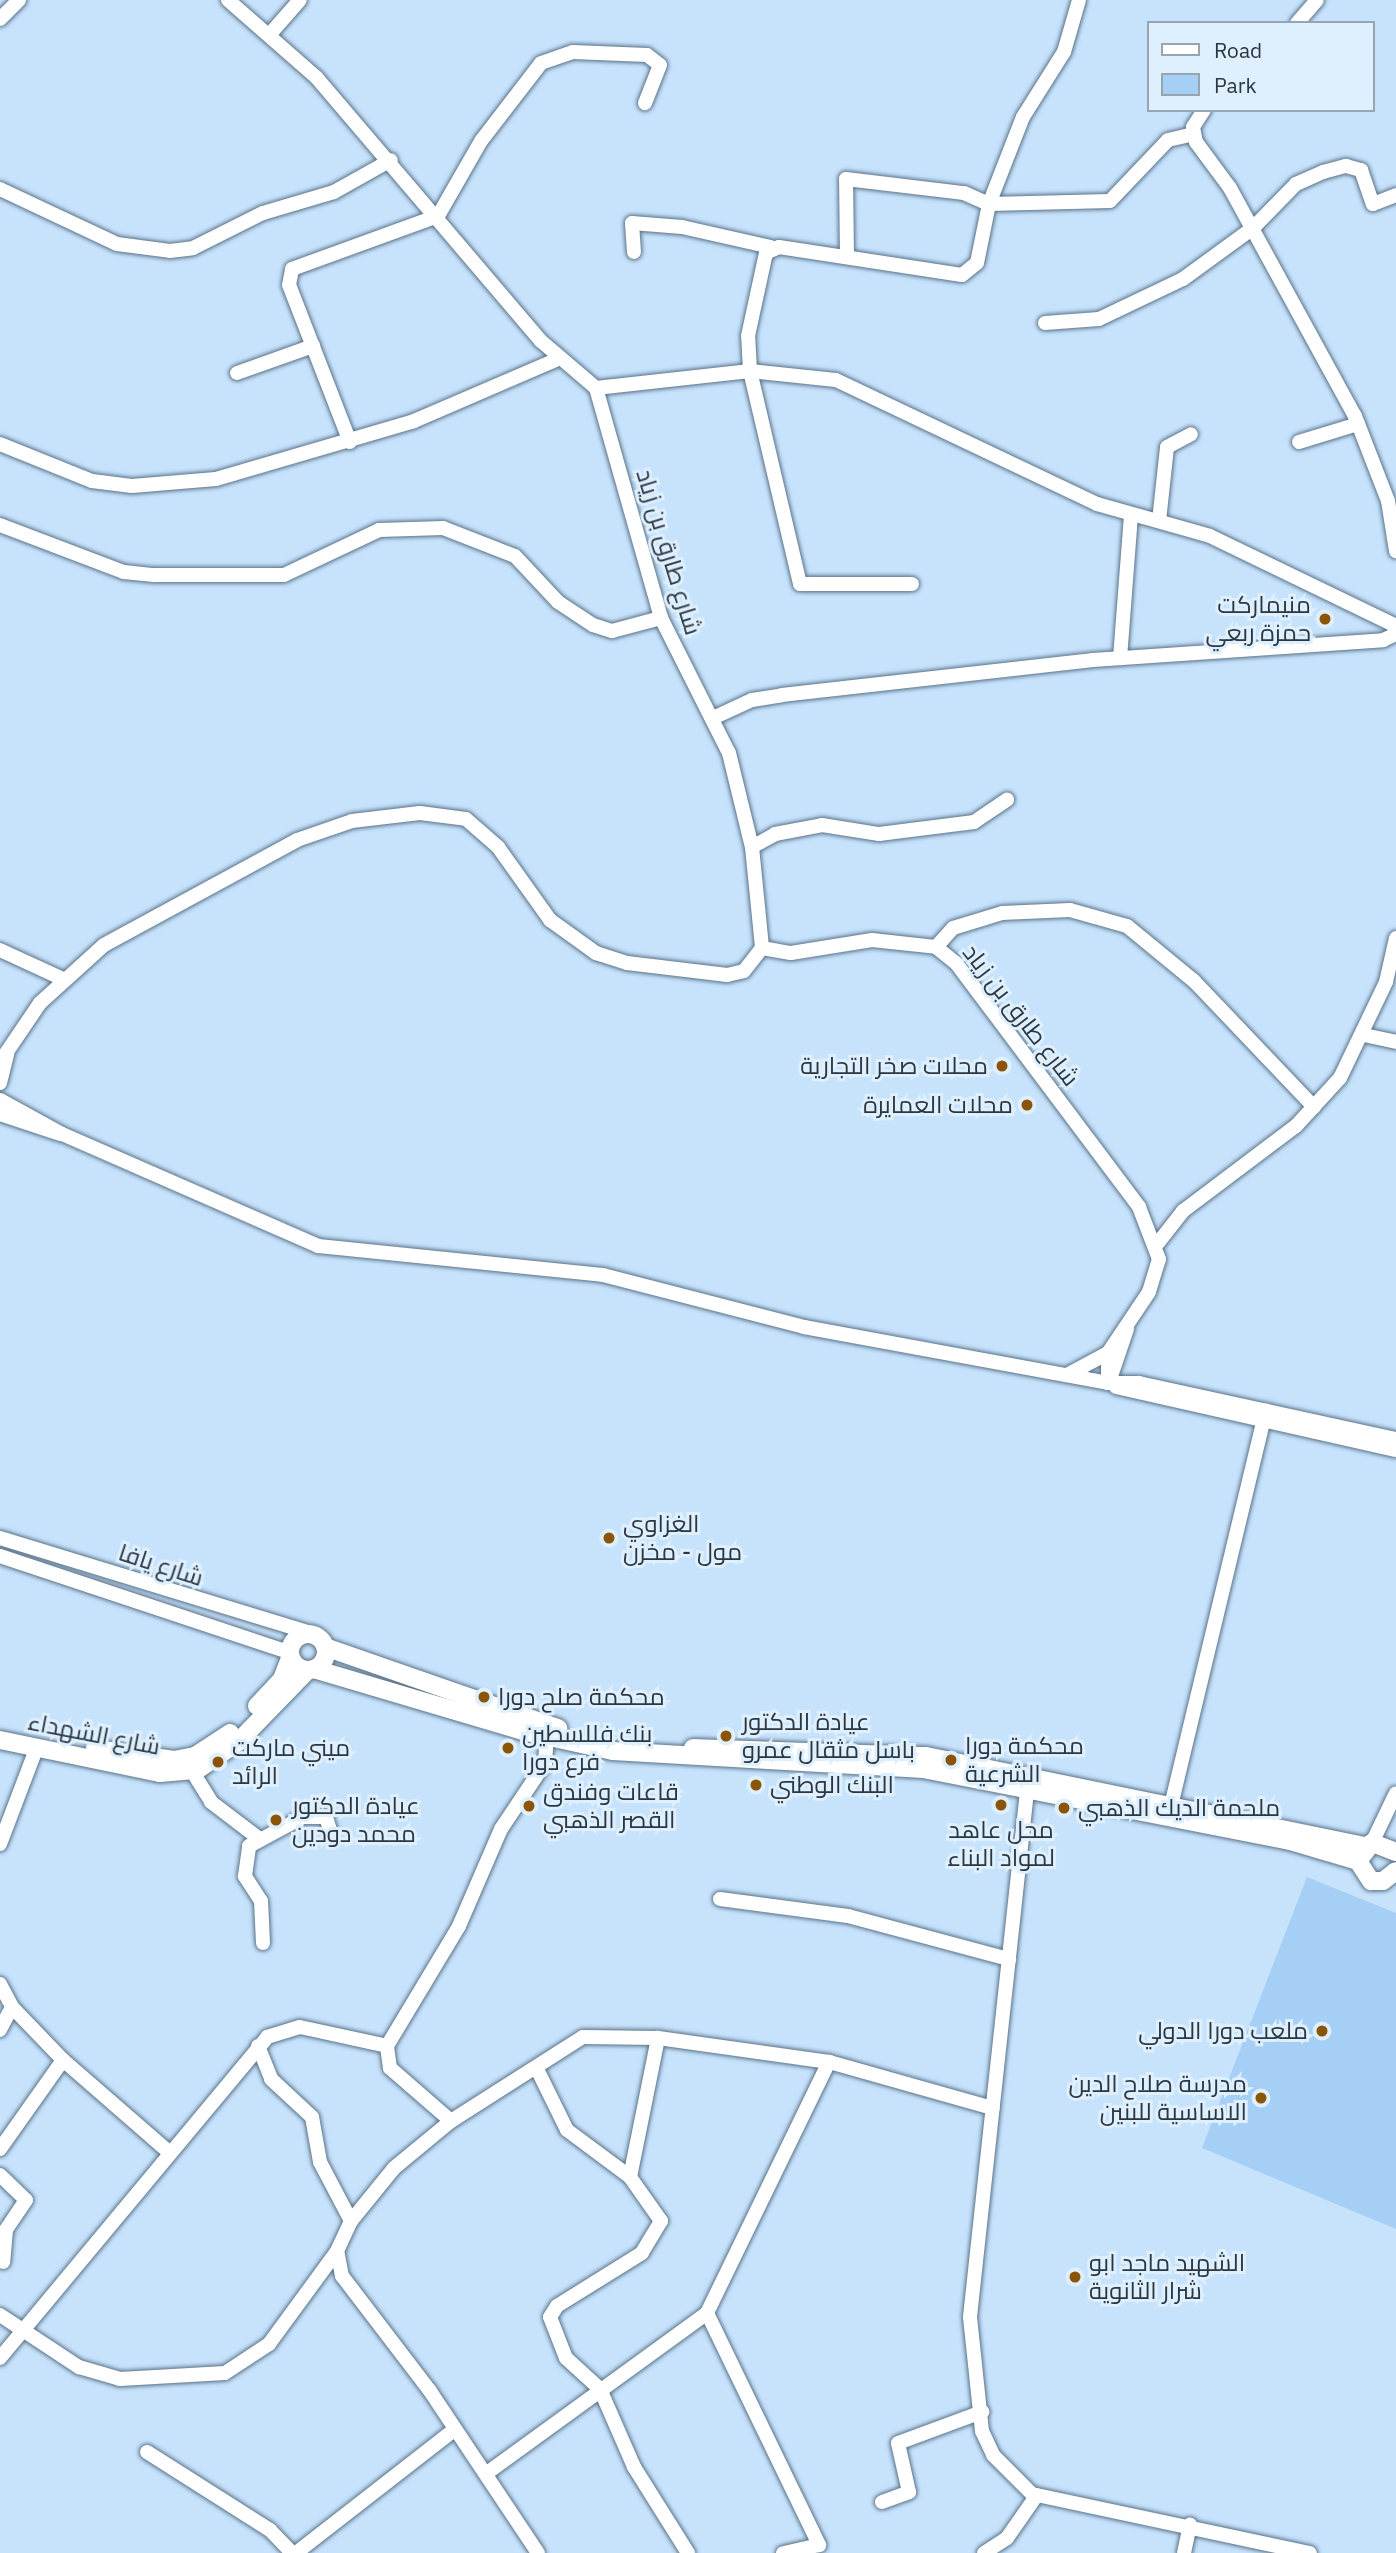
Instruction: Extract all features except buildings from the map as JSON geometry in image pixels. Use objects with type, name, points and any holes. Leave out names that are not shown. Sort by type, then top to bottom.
[{"type":"main road","points":[[1028,1780],[923,1769],[671,1758],[547,1737],[311,1670],[290,1655],[298,1636],[310,1633],[325,1647],[439,1690],[601,1737],[681,1748],[926,1756],[1028,1780],[1365,1850],[1396,1849]]},
{"type":"main road","points":[[311,1670],[323,1662],[325,1647]]},
{"type":"main road","name":"شارع الشهداء","points":[[0,1730],[153,1759],[195,1756],[222,1742],[270,1694],[290,1655]]},
{"type":"main road","name":"شارع الشهداء","points":[[0,1741],[160,1773],[192,1771],[238,1742],[311,1670]]},
{"type":"main road","points":[[1365,1850],[1366,1878],[1392,1879]]},
{"type":"street","points":[[0,19],[19,0]]},
{"type":"street","points":[[228,0],[270,34],[391,160],[560,358],[596,388],[750,371],[848,383],[1038,478],[1131,514],[1240,549],[1396,626]]},
{"type":"street","points":[[270,34],[300,0]]},
{"type":"street","points":[[634,252],[632,223],[682,227],[771,247],[962,275],[977,263],[989,204],[1023,117],[1064,52],[1079,0]]},
{"type":"street","points":[[1299,21],[1317,0]]},
{"type":"street","points":[[349,442],[289,285],[292,269],[439,216],[481,141],[541,63],[573,52],[647,55],[660,65],[645,103]]},
{"type":"street","points":[[1194,134],[1204,112]]},
{"type":"street","points":[[847,257],[846,179],[964,193],[989,204],[1110,201],[1168,139],[1194,134]]},
{"type":"street","points":[[1194,134],[1252,228],[1357,424],[1388,501],[1396,551]]},
{"type":"street","points":[[0,189],[117,244],[170,251],[193,248],[263,213],[334,192],[391,160]]},
{"type":"street","points":[[1045,323],[1099,320],[1183,279],[1252,228],[1296,184],[1346,166],[1361,170],[1373,204],[1396,195]]},
{"type":"street","points":[[771,247],[763,258],[748,336],[750,371],[800,584],[912,584]]},
{"type":"street","points":[[237,373],[313,346]]},
{"type":"street","points":[[0,444],[92,481],[132,486],[216,479],[349,442],[560,358]]},
{"type":"street","name":"شارع طارق بن زياد","points":[[596,388],[661,618],[729,753],[752,847],[762,948],[791,953],[872,940],[936,947],[956,963],[1139,1207],[1158,1243]]},
{"type":"street","points":[[1299,442],[1357,424]]},
{"type":"street","points":[[1158,521],[1167,447],[1191,434]]},
{"type":"street","points":[[1120,658],[1131,514]]},
{"type":"street","points":[[0,525],[124,572],[154,575],[284,575],[379,530],[443,527],[515,556],[558,601],[593,625],[612,631],[661,618]]},
{"type":"street","points":[[713,718],[752,700],[782,695],[1120,658],[1267,651],[1396,634]]},
{"type":"street","points":[[752,847],[775,834],[822,825],[879,834],[974,822],[1007,800]]},
{"type":"street","points":[[0,1083],[4,1056],[63,979],[104,945],[297,839],[352,821],[420,813],[452,815],[482,829],[550,920],[596,953],[627,963],[727,975],[744,971],[762,948]]},
{"type":"street","points":[[936,947],[953,928],[1002,913],[1070,910],[1127,926],[1194,981],[1314,1107]]},
{"type":"street","points":[[1108,1383],[1114,1354],[1156,1275],[1158,1243],[1183,1211],[1314,1107],[1364,1035],[1396,938]]},
{"type":"street","points":[[0,950],[63,979]]},
{"type":"street","points":[[1364,1035],[1396,1042]]},
{"type":"street","points":[[0,1100],[62,1134],[318,1246],[603,1275],[804,1327],[1396,1439]]},
{"type":"street","points":[[0,1114],[62,1134]]},
{"type":"street","points":[[1065,1375],[1114,1354]]},
{"type":"street","points":[[1114,1354],[1139,1383]]},
{"type":"street","points":[[1108,1383],[1139,1383],[1396,1450]]},
{"type":"street","points":[[1170,1809],[1265,1416]]},
{"type":"street","name":"شارع يافا","points":[[0,1538],[310,1633]]},
{"type":"street","name":"شارع يافا","points":[[0,1556],[290,1655]]},
{"type":"street","points":[[451,2121],[390,2068],[387,2046],[459,1926],[501,1829],[545,1763],[547,1737]]},
{"type":"street","points":[[0,1844],[36,1749]]},
{"type":"street","points":[[192,1771],[211,1802],[257,1837]]},
{"type":"street","points":[[1028,1780],[971,2317],[982,2412],[993,2455],[1037,2496],[1190,2525],[1310,2553]]},
{"type":"street","points":[[1365,1850],[1396,1793]]},
{"type":"street","points":[[263,1943],[261,1901],[245,1876],[247,1851],[257,1837],[303,1817],[326,1817],[330,1830]]},
{"type":"street","points":[[720,1899],[848,1916],[1009,1959]]},
{"type":"street","points":[[0,1984],[12,2007],[62,2060],[169,2152]]},
{"type":"street","points":[[0,2030],[12,2007]]},
{"type":"street","points":[[0,2358],[258,2046],[283,2029],[300,2027],[387,2046]]},
{"type":"street","points":[[0,2315],[79,2367],[120,2379],[225,2374],[269,2344],[337,2251],[351,2221],[394,2168],[451,2121],[537,2069],[583,2037],[658,2038],[829,2062],[993,2108]]},
{"type":"street","points":[[630,2177],[658,2038]]},
{"type":"street","points":[[258,2046],[271,2079],[312,2118],[320,2161],[351,2221]]},
{"type":"street","points":[[0,2149],[62,2060]]},
{"type":"street","points":[[487,2473],[707,2313],[829,2062]]},
{"type":"street","points":[[537,2069],[567,2130],[630,2177],[660,2218],[659,2230],[636,2258],[551,2314],[566,2358],[600,2389],[634,2467],[688,2553]]},
{"type":"street","points":[[0,2175],[26,2200],[6,2230],[3,2262]]},
{"type":"street","points":[[337,2251],[341,2276],[487,2473],[538,2553]]},
{"type":"street","points":[[707,2313],[819,2544],[783,2553]]},
{"type":"street","points":[[882,2502],[909,2492],[898,2443],[982,2412]]},
{"type":"street","points":[[148,2452],[270,2530],[294,2553],[454,2430]]},
{"type":"street","points":[[984,2553],[1007,2538],[1037,2496]]},
{"type":"street","points":[[1184,2553],[1190,2525]]},
{"type":"green space","name":"ملعب دورا الدولي","points":[[1307,1877],[1396,1913],[1396,2229],[1202,2148]]},
{"type":"place","name":"منيماركت حمزة ربعي","points":[[1325,619]]},
{"type":"place","name":"محلات صخر التجارية","points":[[1002,1066]]},
{"type":"place","name":"محلات العمايرة","points":[[1027,1105]]},
{"type":"place","name":"الغزاوي مول - مخزن","points":[[609,1538]]},
{"type":"place","name":"محكمة صلح دورا","points":[[484,1697]]},
{"type":"place","name":"عيادة الدكتور باسل مثقال عمرو","points":[[726,1736]]},
{"type":"place","name":"بنك فللسطين فرع دورا","points":[[508,1748]]},
{"type":"place","name":"محكمة دورا الشرعية","points":[[951,1760]]},
{"type":"place","name":"ميني ماركت الرائد","points":[[218,1762]]},
{"type":"place","name":"البنك الوطني","points":[[756,1785]]},
{"type":"place","name":"محل عاهد لمواد البناء","points":[[1001,1805]]},
{"type":"place","name":"قاعات وفندق القصر الذهبي","points":[[529,1806]]},
{"type":"place","name":"ملحمة الديك الذهبي","points":[[1064,1808]]},
{"type":"place","name":"عيادة الدكتور محمد دودين","points":[[276,1820]]},
{"type":"place","name":"ملعب دورا الدولي","points":[[1322,2031]]},
{"type":"place","name":"مدرسة صلاح الدين الاساسية للبنين","points":[[1261,2098]]},
{"type":"place","name":"الشهيد ماجد ابو شرار الثانوية","points":[[1075,2277]]}]
